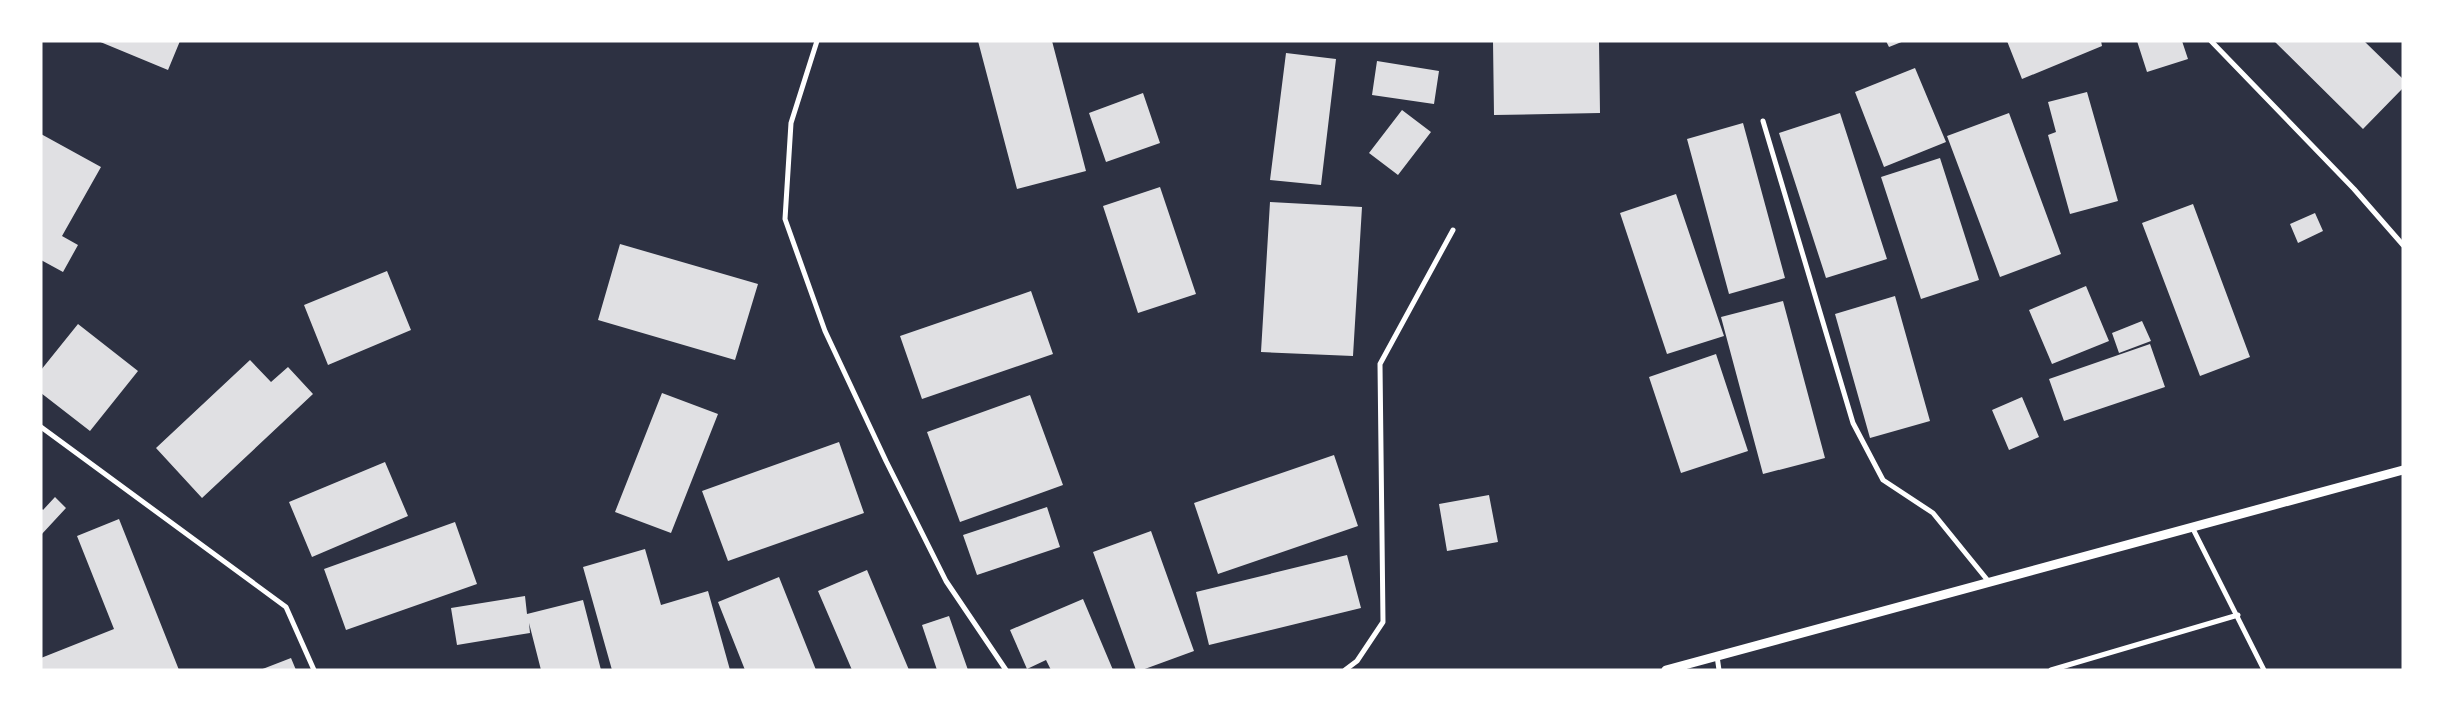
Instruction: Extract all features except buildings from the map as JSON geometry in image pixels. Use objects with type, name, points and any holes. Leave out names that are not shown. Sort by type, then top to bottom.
[{"type":"street","points":[[817,41],[791,123],[785,219],[825,331],[886,461],[946,581],[1006,670]]},
{"type":"street","points":[[2211,41],[2354,189],[2403,245]]},
{"type":"street","points":[[1763,122],[1853,424],[1883,480],[1933,513],[1989,582]]},
{"type":"street","points":[[1345,670],[1357,661],[1383,622],[1380,364],[1454,230]]},
{"type":"street","points":[[41,427],[286,607],[314,670]]},
{"type":"street","points":[[1666,670],[2403,470]]},
{"type":"street","points":[[2192,527],[2238,615],[2264,670]]},
{"type":"street","points":[[2051,670],[2238,615]]},
{"type":"street","points":[[1718,656],[1719,670]]}]
